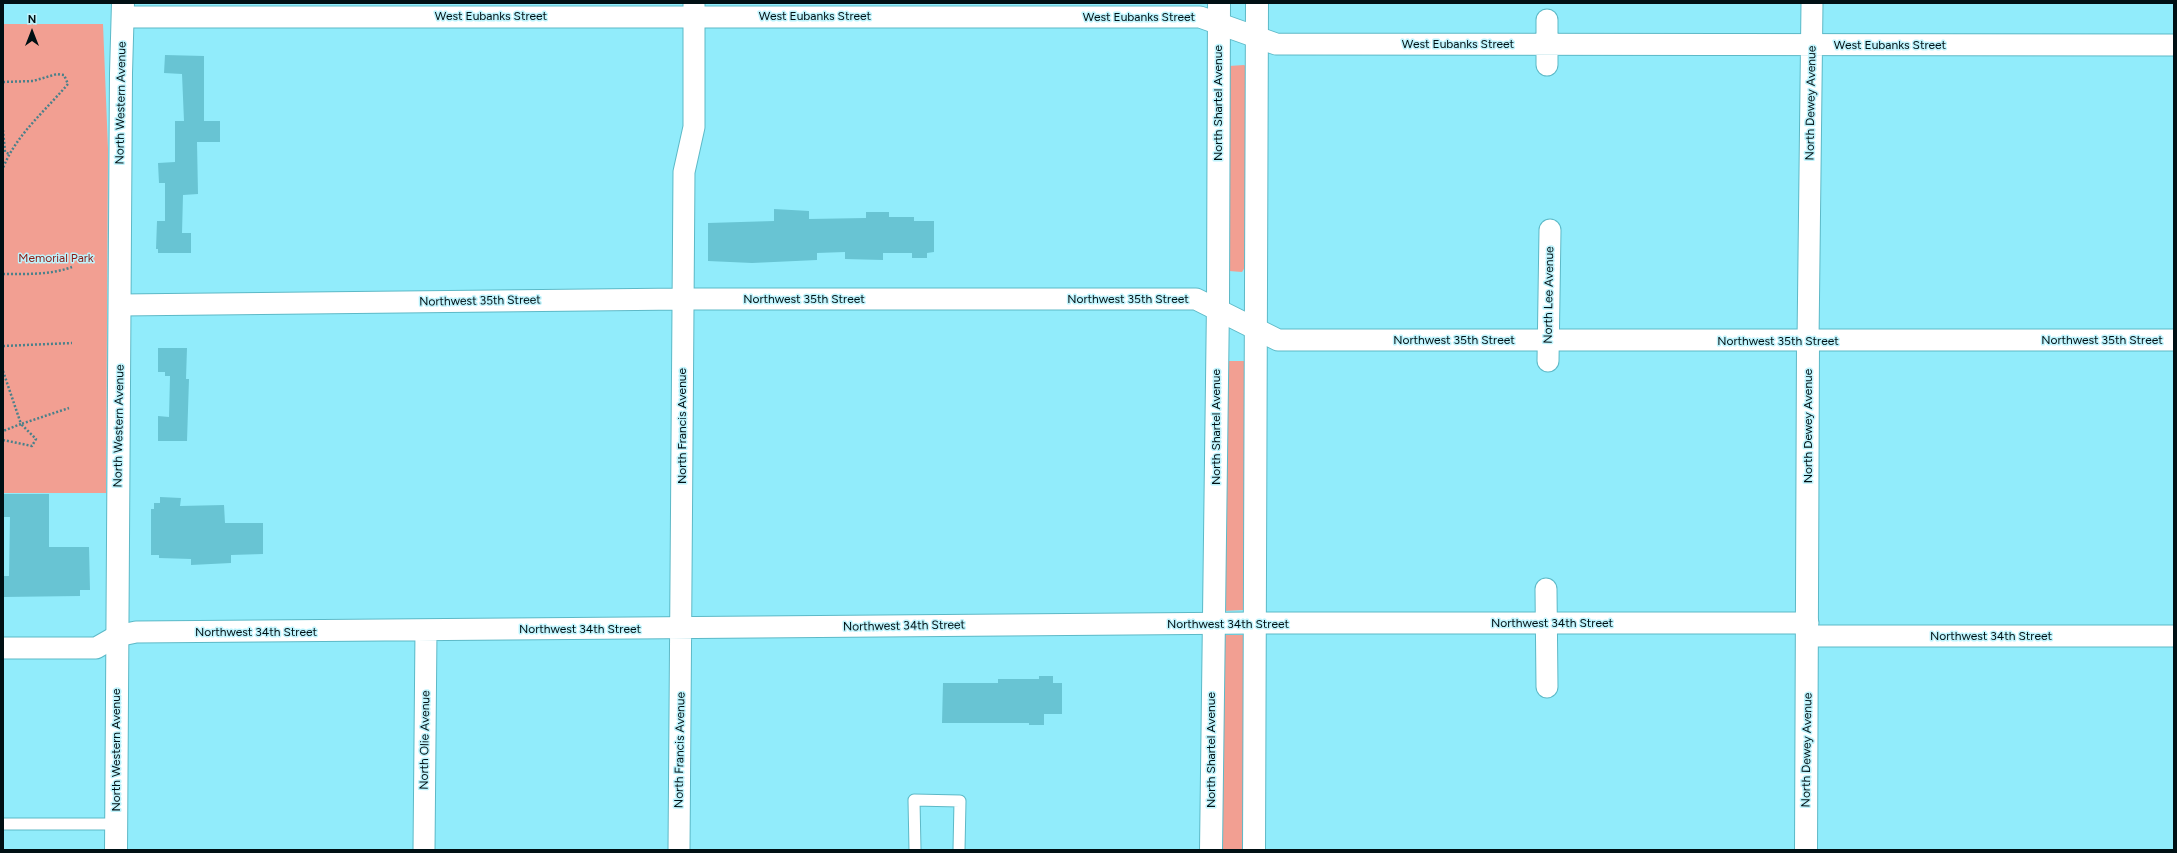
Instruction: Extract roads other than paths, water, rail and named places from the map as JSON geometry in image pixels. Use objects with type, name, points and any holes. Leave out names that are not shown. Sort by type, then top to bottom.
[{"type":"street","points":[[1254,850],[1257,3]]},
{"type":"street","name":"North Dewey Avenue","points":[[1806,850],[1808,341],[1812,3]]},
{"type":"street","name":"West Eubanks Street","points":[[123,10],[694,9],[1200,16],[1219,13],[1257,37],[1276,44],[2174,44]]},
{"type":"street","name":"North Francis Avenue","points":[[678,850],[684,164],[694,127],[694,9]]},
{"type":"street","name":"North Western Avenue","points":[[116,850],[121,305],[121,73],[123,10]]},
{"type":"street","name":"North Shartel Avenue","points":[[1211,850],[1218,310],[1219,13]]},
{"type":"street","points":[[1547,20],[1547,65]]},
{"type":"street","name":"North Lee Avenue","points":[[1548,361],[1550,230]]},
{"type":"street","name":"Northwest 35th Street","points":[[121,305],[682,299],[1196,299],[1278,340],[2174,340]]},
{"type":"street","points":[[1546,589],[1546,687]]},
{"type":"street","name":"Northwest 34th Street","points":[[3,648],[96,648],[117,636],[136,632],[1254,623],[1546,623],[2174,636]]},
{"type":"street","name":"North Olie Avenue","points":[[424,850],[426,630]]},
{"type":"lane","points":[[914,850],[914,800],[960,801],[959,850]]},
{"type":"lane","points":[[3,824],[116,824]]},
{"type":"park label","name":"Memorial Park","points":[[56,258]]}]
